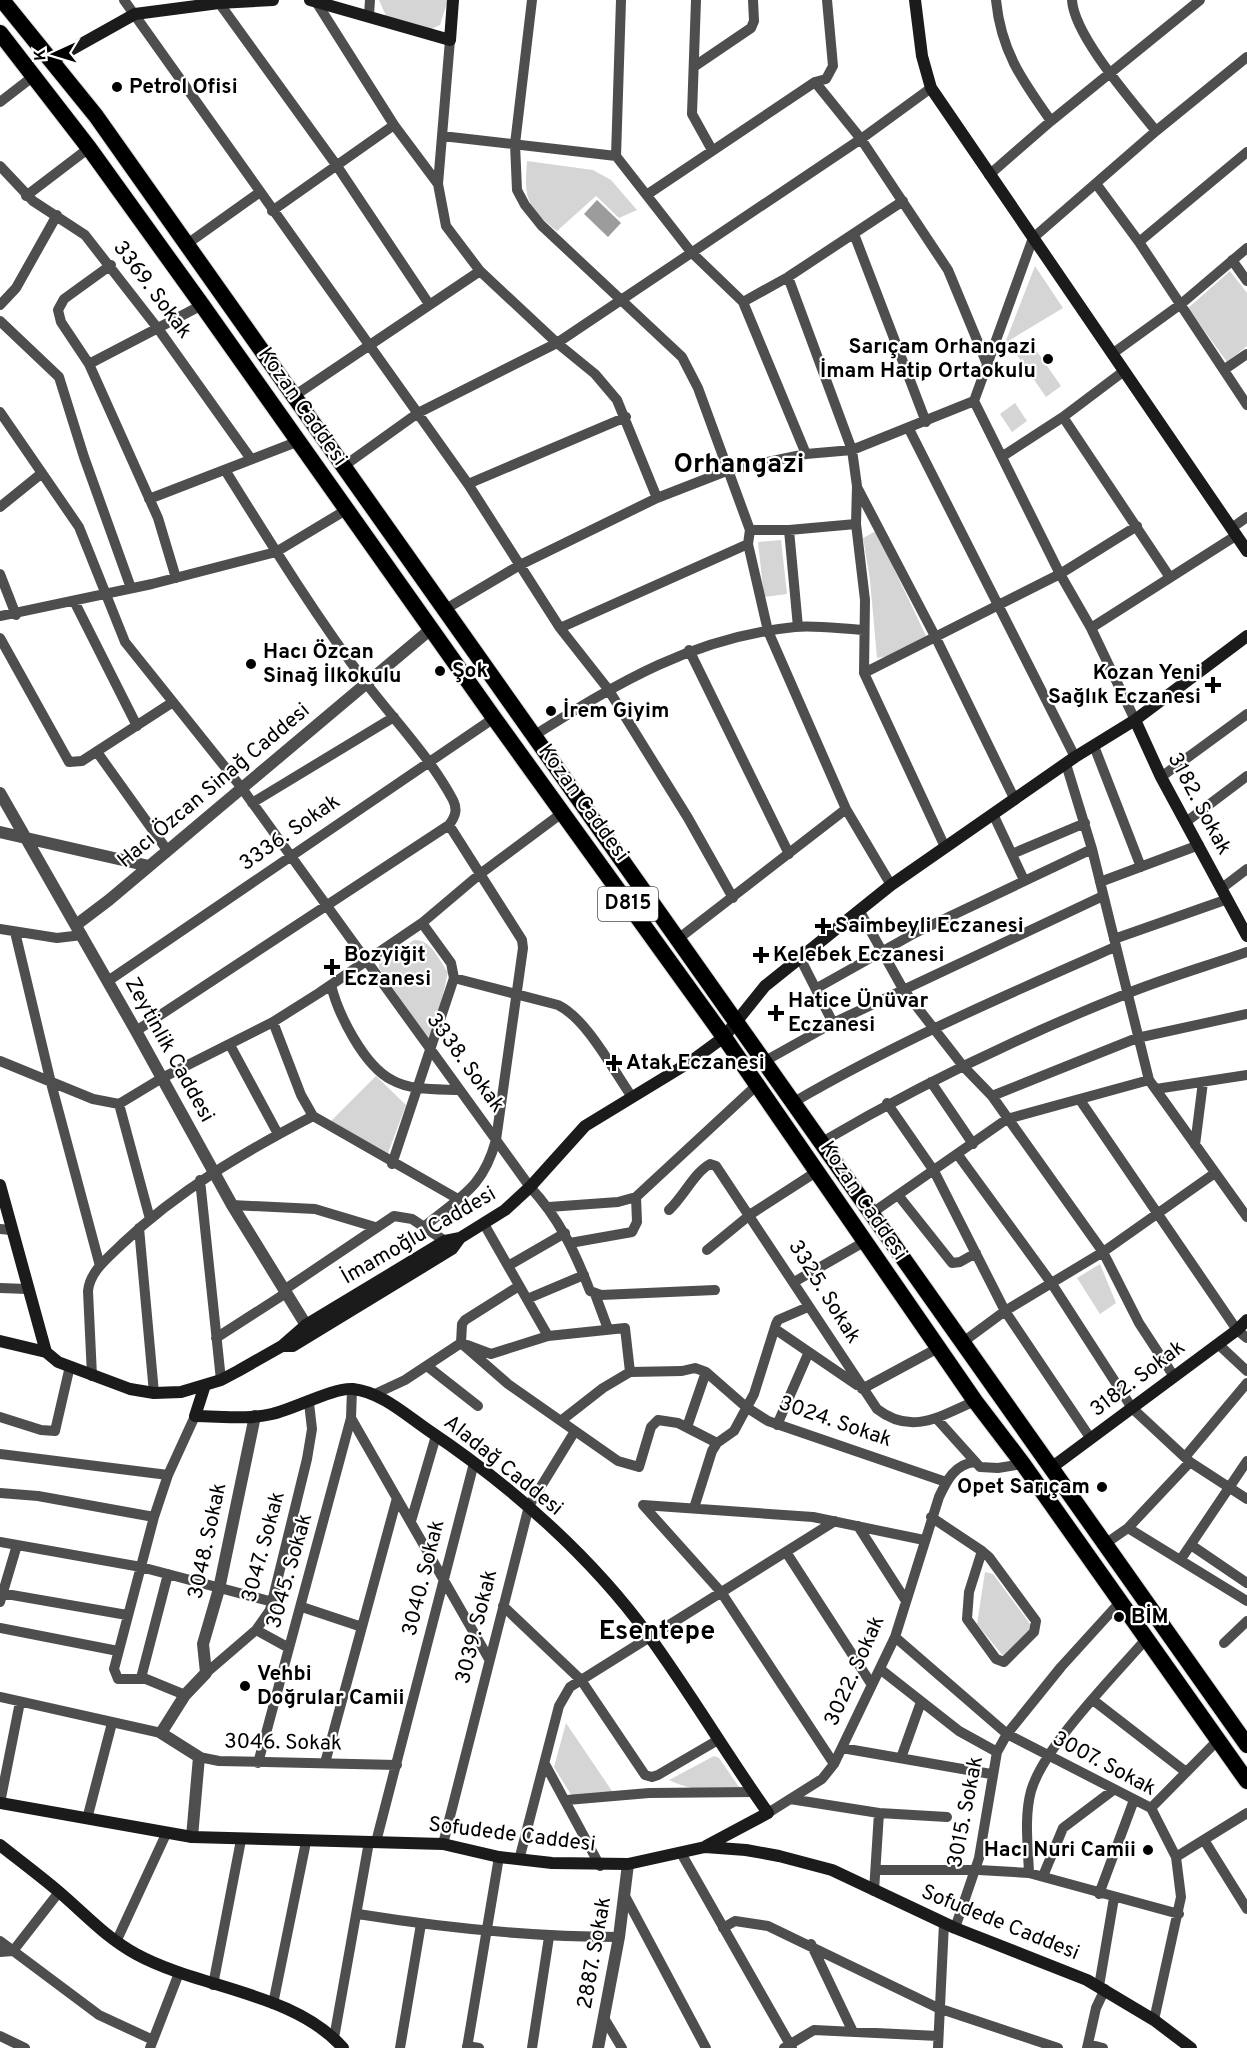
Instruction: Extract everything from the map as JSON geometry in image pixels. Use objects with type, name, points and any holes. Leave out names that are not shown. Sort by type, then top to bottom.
[{"type":"highway","name":"Kozan Caddesi","points":[[2,0],[96,116],[444,610],[737,1020],[1247,1745]]},
{"type":"highway","name":"Kozan Caddesi","points":[[0,33],[35,75],[202,305],[494,718],[724,1037],[975,1401],[1023,1464],[1247,1781]]},
{"type":"main road","points":[[51,61],[135,14],[218,2],[273,0]]},
{"type":"main road","points":[[312,0],[450,40],[453,0]]},
{"type":"main road","points":[[915,0],[922,56],[931,88],[1247,550]]},
{"type":"main road","name":"İmamoğlu Caddesi","points":[[0,1341],[46,1352],[93,1376],[130,1389],[154,1393],[181,1392],[221,1380],[282,1346],[306,1325],[445,1241],[460,1238],[484,1224],[530,1187],[585,1126],[690,1062],[724,1037],[765,986],[891,885],[994,816],[1071,760],[1135,720],[1247,636]]},
{"type":"main road","name":"3182. Sokak","points":[[1135,720],[1161,777],[1247,936]]},
{"type":"main road","points":[[0,1185],[6,1229],[46,1352]]},
{"type":"main road","points":[[282,1346],[293,1346],[432,1262],[452,1249],[460,1238]]},
{"type":"main road","name":"3182. Sokak","points":[[1051,1468],[1173,1375],[1218,1344],[1242,1334],[1247,1320]]},
{"type":"main road","points":[[195,1416],[205,1385]]},
{"type":"main road","name":"Aladağ Caddesi","points":[[195,1416],[255,1416],[309,1403],[341,1389],[352,1389],[375,1394],[436,1436],[529,1506],[582,1559],[648,1636],[768,1813]]},
{"type":"main road","name":"Sofudede Caddesi","points":[[0,1803],[192,1837],[306,1842],[443,1844],[519,1860],[600,1866],[628,1864],[705,1847],[746,1850],[816,1865],[950,1926],[1102,1988],[1154,2020],[1191,2048]]},
{"type":"main road","name":"3022. Sokak","points":[[705,1847],[768,1813]]},
{"type":"main road","points":[[0,1845],[116,1942],[179,1973],[273,2004],[312,2022],[334,2038],[343,2048]]},
{"type":"street","points":[[124,0],[468,484],[560,628],[608,689],[688,818],[733,898]]},
{"type":"street","points":[[312,0],[394,125],[438,184]]},
{"type":"street","points":[[369,15],[370,0]]},
{"type":"street","points":[[532,0],[515,144],[518,190],[525,205],[541,225],[681,357],[698,388],[750,530],[748,544],[768,631],[846,809],[891,885]]},
{"type":"street","points":[[621,0],[616,156],[648,194],[691,252],[743,302],[806,454]]},
{"type":"street","points":[[696,0],[692,114],[712,150]]},
{"type":"street","points":[[695,66],[751,28],[754,21],[753,0]]},
{"type":"street","points":[[648,194],[815,82],[826,79],[833,66],[827,0]]},
{"type":"street","points":[[996,0],[999,25],[1010,59],[1051,121]]},
{"type":"street","points":[[989,175],[1110,72],[1200,0]]},
{"type":"street","points":[[218,2],[337,166],[429,303]]},
{"type":"street","points":[[1074,2],[1079,24],[1110,72],[1156,131]]},
{"type":"street","points":[[450,40],[438,184],[446,226],[480,271],[557,344],[595,374],[617,400],[626,417],[657,498]]},
{"type":"street","points":[[444,610],[520,565],[657,498],[729,470],[806,454],[852,450],[974,401],[1033,238],[1097,185],[1156,131],[1247,57]]},
{"type":"street","points":[[0,102],[35,75]]},
{"type":"street","points":[[815,82],[861,139],[948,270],[987,364]]},
{"type":"street","points":[[344,466],[418,413],[557,344],[861,139],[931,88]]},
{"type":"street","points":[[272,211],[394,125]]},
{"type":"street","points":[[442,136],[616,156]]},
{"type":"street","points":[[26,196],[89,148]]},
{"type":"street","points":[[1139,242],[1247,152]]},
{"type":"street","name":"3369. Sokak","points":[[0,166],[26,196],[85,235],[111,265],[251,459]]},
{"type":"street","points":[[1097,185],[1139,242],[1247,405]]},
{"type":"street","points":[[187,244],[260,192]]},
{"type":"street","points":[[743,302],[788,277],[903,201]]},
{"type":"street","points":[[2,300],[16,288],[57,215]]},
{"type":"street","points":[[854,234],[926,422]]},
{"type":"street","points":[[1112,354],[1181,304],[1247,248]]},
{"type":"street","points":[[1232,260],[1247,280]]},
{"type":"street","points":[[111,265],[64,299],[60,304],[59,316],[89,364],[161,526],[176,578]]},
{"type":"street","points":[[294,396],[429,303],[480,271]]},
{"type":"street","points":[[788,277],[852,450],[857,486],[855,524],[865,600],[864,673],[945,847]]},
{"type":"street","points":[[89,364],[159,330],[202,305]]},
{"type":"street","points":[[0,321],[59,377],[84,457],[130,588]]},
{"type":"street","points":[[1225,369],[1247,354]]},
{"type":"street","points":[[1003,456],[1063,417],[1124,371]]},
{"type":"street","points":[[974,401],[1060,574],[1091,628],[1135,720]]},
{"type":"street","name":"3338. Sokak","points":[[0,412],[79,527],[125,642],[241,787],[530,1187],[549,1207],[567,1238],[590,1291],[595,1294],[608,1329]]},
{"type":"street","points":[[468,484],[626,417]]},
{"type":"street","points":[[1063,417],[1169,576]]},
{"type":"street","points":[[909,429],[999,606],[1071,760],[1137,1038],[1152,1085],[1247,1216]]},
{"type":"street","points":[[149,499],[299,441]]},
{"type":"street","points":[[136,1031],[448,825],[455,812],[453,801],[428,762],[366,682],[276,552],[225,470]]},
{"type":"street","points":[[0,507],[42,473]]},
{"type":"street","points":[[857,486],[936,638],[1015,800]]},
{"type":"street","points":[[0,616],[16,615],[176,578],[276,552],[346,510]]},
{"type":"street","points":[[1091,628],[1235,531],[1247,517]]},
{"type":"street","points":[[750,530],[789,530],[855,524]]},
{"type":"street","points":[[864,673],[1060,574],[1137,526]]},
{"type":"street","points":[[789,530],[798,627]]},
{"type":"street","points":[[560,628],[748,544]]},
{"type":"street","points":[[0,574],[16,615]]},
{"type":"street","points":[[74,601],[136,726]]},
{"type":"street","points":[[535,735],[608,689],[689,650],[768,631],[798,627],[864,630]]},
{"type":"street","name":"Hacı Özcan Sinağ Caddesi","points":[[79,930],[167,850],[431,629]]},
{"type":"street","points":[[0,638],[66,759],[76,763],[97,752],[173,702]]},
{"type":"street","points":[[689,650],[789,854]]},
{"type":"street","points":[[1161,777],[1247,714]]},
{"type":"street","points":[[252,803],[394,717]]},
{"type":"street","name":"3336. Sokak","points":[[108,981],[494,718]]},
{"type":"street","points":[[1094,746],[1141,867]]},
{"type":"street","points":[[97,752],[167,850]]},
{"type":"street","points":[[1186,822],[1247,776]]},
{"type":"street","name":"Zeytinlik Caddesi","points":[[0,793],[162,1077],[213,1172],[306,1325]]},
{"type":"street","points":[[678,939],[846,809]]},
{"type":"street","points":[[0,1060],[93,1099],[119,1104],[162,1077],[273,1022],[331,985],[422,923],[480,874],[562,813]]},
{"type":"street","points":[[994,816],[1024,880]]},
{"type":"street","points":[[1012,854],[1085,823]]},
{"type":"street","points":[[425,1226],[482,1176],[496,1140],[517,996],[522,940],[448,825]]},
{"type":"street","points":[[0,832],[149,866]]},
{"type":"street","points":[[1100,882],[1199,845]]},
{"type":"street","points":[[817,988],[881,952],[1024,880],[1092,849]]},
{"type":"street","points":[[794,1102],[866,1060],[932,1028],[1223,894],[1247,869]]},
{"type":"street","points":[[765,1061],[833,1023],[1103,896]]},
{"type":"street","points":[[859,910],[903,989],[963,1066],[992,1096],[1103,1252],[1139,1323],[1173,1375]]},
{"type":"street","points":[[392,1164],[454,978],[451,963],[422,923]]},
{"type":"street","points":[[0,929],[57,938],[79,930]]},
{"type":"street","points":[[15,932],[51,1083],[100,1266]]},
{"type":"street","points":[[822,1142],[887,1103],[963,1066],[1127,993],[1247,952]]},
{"type":"street","points":[[800,958],[833,1023]]},
{"type":"street","points":[[454,978],[558,1005],[568,1010],[587,1032],[632,1097]]},
{"type":"street","points":[[331,985],[346,1027],[379,1070],[393,1081],[460,1090]]},
{"type":"street","points":[[992,1096],[1137,1038],[1247,1014]]},
{"type":"street","points":[[273,1022],[301,1095],[313,1116],[392,1164],[458,1199]]},
{"type":"street","points":[[230,1045],[278,1134]]},
{"type":"street","points":[[872,1213],[1007,1119],[1080,1100],[1152,1085],[1203,1082],[1247,1075]]},
{"type":"street","points":[[931,1082],[973,1144]]},
{"type":"street","points":[[1195,1144],[1203,1082]]},
{"type":"street","points":[[549,1207],[618,1202],[636,1197],[757,1085]]},
{"type":"street","points":[[1080,1100],[1156,1215],[1242,1334]]},
{"type":"street","points":[[887,1103],[934,1171],[1005,1311],[1091,1438]]},
{"type":"street","points":[[119,1104],[150,1219]]},
{"type":"street","points":[[93,1376],[88,1291],[89,1283],[100,1266],[150,1219],[200,1180],[313,1116]]},
{"type":"street","points":[[958,1155],[1052,1284],[1132,1408],[1187,1459],[1247,1499]]},
{"type":"street","name":"3325. Sokak","points":[[669,1210],[684,1195],[703,1168],[710,1164],[720,1170],[877,1409],[895,1421],[916,1423],[936,1418],[975,1401]]},
{"type":"street","points":[[707,1250],[751,1214],[816,1172]]},
{"type":"street","points":[[963,1342],[1005,1311],[1103,1252],[1215,1173]]},
{"type":"street","points":[[200,1180],[221,1380]]},
{"type":"street","points":[[898,1195],[952,1263],[960,1262],[976,1253]]},
{"type":"street","points":[[508,1266],[567,1238],[632,1232],[637,1222],[636,1197]]},
{"type":"street","points":[[232,1205],[315,1209],[375,1227]]},
{"type":"street","points":[[216,1338],[375,1227],[400,1216],[425,1226],[445,1241]]},
{"type":"street","points":[[484,1224],[548,1336]]},
{"type":"street","points":[[140,1228],[154,1393]]},
{"type":"street","points":[[794,1282],[864,1242]]},
{"type":"street","points":[[527,1299],[584,1275]]},
{"type":"street","points":[[461,1343],[462,1324],[465,1320],[519,1286]]},
{"type":"street","points":[[0,1288],[27,1289]]},
{"type":"street","points":[[595,1294],[715,1290]]},
{"type":"street","points":[[694,1509],[709,1457],[717,1443],[734,1431],[758,1384],[778,1320],[808,1307]]},
{"type":"street","points":[[461,1343],[491,1354],[548,1336],[625,1329],[630,1372]]},
{"type":"street","points":[[775,1329],[808,1354],[862,1389],[938,1348]]},
{"type":"street","points":[[375,1394],[405,1380],[461,1343]]},
{"type":"street","points":[[461,1343],[508,1384],[609,1455],[639,1467],[654,1421],[663,1420],[687,1427],[717,1443]]},
{"type":"street","points":[[1218,1344],[1247,1371]]},
{"type":"street","points":[[777,1425],[808,1354]]},
{"type":"street","points":[[0,1417],[42,1430],[55,1431],[70,1366]]},
{"type":"street","points":[[427,1366],[478,1406]]},
{"type":"street","points":[[562,1420],[603,1388],[630,1372],[682,1371],[695,1368],[706,1372],[687,1427]]},
{"type":"street","name":"3024. Sokak","points":[[706,1372],[746,1407],[777,1425],[946,1482]]},
{"type":"street","points":[[1105,1544],[1128,1528],[1187,1459],[1247,1383]]},
{"type":"street","name":"3045. Sokak","points":[[258,1763],[302,1607],[351,1418],[352,1389]]},
{"type":"street","name":"3047. Sokak","points":[[161,1733],[185,1695],[206,1673],[256,1630],[266,1618],[273,1602],[307,1459],[312,1429],[309,1403]]},
{"type":"street","points":[[185,1695],[141,1678],[129,1680],[115,1678],[118,1651],[154,1517],[168,1475],[195,1416]]},
{"type":"street","name":"3048. Sokak","points":[[206,1673],[203,1644],[219,1589],[255,1416]]},
{"type":"street","points":[[351,1418],[489,1659]]},
{"type":"street","points":[[936,1418],[975,1462],[986,1468],[1023,1464]]},
{"type":"street","name":"3039. Sokak","points":[[443,1844],[529,1506],[575,1431]]},
{"type":"street","points":[[411,1521],[436,1436]]},
{"type":"street","points":[[0,1454],[168,1475]]},
{"type":"street","points":[[1181,1559],[1247,1461]]},
{"type":"street","name":"3022. Sokak","points":[[768,1813],[822,1779],[834,1764],[895,1637],[931,1517],[946,1482],[961,1465],[975,1462]]},
{"type":"street","name":"3040. Sokak","points":[[334,2038],[373,1842],[397,1765],[474,1463]]},
{"type":"street","points":[[0,1493],[38,1496],[154,1517]]},
{"type":"street","points":[[325,1763],[397,1498]]},
{"type":"street","points":[[834,1764],[721,1592],[643,1505],[796,1515],[924,1540]]},
{"type":"street","points":[[931,1517],[982,1551],[1037,1625],[1034,1632],[1004,1662],[996,1659],[967,1619],[969,1592],[982,1551]]},
{"type":"street","points":[[519,1860],[562,1697],[581,1680],[648,1636],[835,1521]]},
{"type":"street","points":[[858,1526],[906,1601]]},
{"type":"street","points":[[1128,1528],[1247,1601]]},
{"type":"street","points":[[0,1542],[141,1567],[273,1602]]},
{"type":"street","points":[[17,1545],[1,1596],[127,1615]]},
{"type":"street","points":[[1191,1545],[1247,1583]]},
{"type":"street","points":[[786,1552],[872,1685]]},
{"type":"street","points":[[141,1678],[168,1574]]},
{"type":"street","name":"3015. Sokak","points":[[938,2048],[938,2008],[950,1926],[975,1870],[991,1774],[997,1752],[1007,1734],[1061,1667],[1121,1601]]},
{"type":"street","points":[[503,1606],[581,1680],[645,1775],[652,1778],[718,1740]]},
{"type":"street","points":[[302,1607],[362,1627]]},
{"type":"street","points":[[1224,1643],[1247,1622]]},
{"type":"street","points":[[0,1628],[118,1651]]},
{"type":"street","points":[[256,1630],[289,1647]]},
{"type":"street","name":"3007. Sokak","points":[[895,1637],[1007,1734],[1112,1791],[1151,1808],[1176,1857],[1181,1897],[1154,2020]]},
{"type":"street","points":[[1029,1873],[1028,1805],[1031,1790],[1048,1757],[1092,1700],[1147,1638]]},
{"type":"street","points":[[880,1669],[959,1731],[997,1752]]},
{"type":"street","name":"3046. Sokak","points":[[0,1697],[161,1733],[199,1757],[219,1761],[397,1765]]},
{"type":"street","points":[[1092,1700],[1186,1772]]},
{"type":"street","points":[[0,1803],[20,1702]]},
{"type":"street","points":[[901,1758],[921,1702]]},
{"type":"street","points":[[87,1819],[112,1723]]},
{"type":"street","points":[[1151,1808],[1218,1740]]},
{"type":"street","points":[[842,1748],[991,1774]]},
{"type":"street","points":[[192,1837],[199,1757]]},
{"type":"street","points":[[545,1764],[567,1800],[600,1866]]},
{"type":"street","points":[[1043,1876],[1063,1827],[1112,1791]]},
{"type":"street","points":[[567,1800],[650,1793],[754,1792]]},
{"type":"street","points":[[790,1799],[879,1813],[947,1817]]},
{"type":"street","points":[[1099,1894],[1134,1800]]},
{"type":"street","points":[[874,1891],[879,1813]]},
{"type":"street","points":[[1176,1857],[1247,1813]]},
{"type":"street","points":[[116,1942],[167,1832]]},
{"type":"street","points":[[213,1985],[242,1840]]},
{"type":"street","points":[[1204,1840],[1245,1906]]},
{"type":"street","points":[[273,2004],[306,1842]]},
{"type":"street","points":[[681,1852],[788,2047],[814,2030],[938,2036]]},
{"type":"street","points":[[479,2048],[467,2047],[499,1857]]},
{"type":"street","name":"2887. Sokak","points":[[598,2048],[619,1937],[628,1864]]},
{"type":"street","points":[[876,1870],[975,1870],[1029,1873],[1099,1894],[1179,1914]]},
{"type":"street","points":[[0,1952],[13,1951],[59,1892]]},
{"type":"street","points":[[625,1896],[706,2048]]},
{"type":"street","points":[[1103,2048],[1088,2046],[1102,1988],[1114,1898]]},
{"type":"street","points":[[358,1914],[486,1932],[549,1937],[619,1937]]},
{"type":"street","points":[[723,1928],[735,1921],[768,1926],[810,1944],[938,2008],[1058,2048]]},
{"type":"street","points":[[400,2048],[420,1924]]},
{"type":"street","points":[[532,2048],[549,1937]]},
{"type":"street","points":[[0,1941],[99,2015],[152,2044],[179,1973]]},
{"type":"street","points":[[810,1944],[853,2032]]},
{"type":"street","points":[[604,2018],[622,2048]]},
{"type":"street","points":[[0,2036],[25,2048]]},
{"type":"shaded area","points":[[379,0],[448,0],[440,25],[429,30],[386,16]]},
{"type":"shaded area","points":[[527,161],[593,170],[611,180],[637,210],[619,218],[596,196],[557,231],[539,215],[529,201],[526,184]]},
{"type":"shaded area","points":[[597,200],[621,223],[608,237],[584,214]]},
{"type":"shaded area","points":[[1035,266],[1063,308],[1005,343]]},
{"type":"shaded area","points":[[1230,271],[1247,293],[1247,346],[1227,362],[1188,308]]},
{"type":"shaded area","points":[[1031,343],[1061,386],[1046,397],[1017,355]]},
{"type":"shaded area","points":[[1015,403],[1027,421],[1012,432],[1000,414]]},
{"type":"shaded area","points":[[876,531],[926,636],[890,656],[877,658],[870,580],[863,538]]},
{"type":"shaded area","points":[[781,540],[787,594],[764,597],[758,542]]},
{"type":"shaded area","points":[[414,940],[430,947],[448,972],[432,1044],[379,968],[379,964]]},
{"type":"shaded area","points":[[376,1076],[406,1105],[388,1153],[331,1121]]},
{"type":"shaded area","points":[[1100,1264],[1116,1303],[1100,1314],[1077,1278]]},
{"type":"shaded area","points":[[985,1572],[993,1574],[1033,1628],[1004,1657],[977,1624]]},
{"type":"shaded area","points":[[566,1723],[614,1794],[573,1798],[554,1767]]},
{"type":"shaded area","points":[[714,1756],[719,1758],[739,1787],[704,1790],[686,1787],[669,1780]]},
{"type":"place","name":"Petrol Ofisi","points":[[117,87]]},
{"type":"place","name":"Sarıçam Orhangazi İmam Hatip Ortaokulu","points":[[1048,359]]},
{"type":"place","name":"Hacı Özcan Sinağ İlkokulu","points":[[251,664]]},
{"type":"place","name":"Şok","points":[[440,671]]},
{"type":"place","name":"Kozan Yeni Sağlık Eczanesi","points":[[1213,685]]},
{"type":"place","name":"İrem Giyim","points":[[551,711]]},
{"type":"place","name":"Saimbeyli Eczanesi","points":[[823,926]]},
{"type":"place","name":"Kelebek Eczanesi","points":[[761,955]]},
{"type":"place","name":"Bozyiğit Eczanesi","points":[[332,967]]},
{"type":"place","name":"Hatice Ünüvar Eczanesi","points":[[776,1013]]},
{"type":"place","name":"Atak Eczanesi","points":[[614,1063]]},
{"type":"place","name":"Opet Sarıçam","points":[[1102,1487]]},
{"type":"place","name":"BİM","points":[[1119,1617]]},
{"type":"place","name":"Vehbi Doğrular Camii","points":[[245,1686]]},
{"type":"place","name":"Hacı Nuri Camii","points":[[1148,1850]]},
{"type":"district","name":"Orhangazi","points":[[739,465]]},
{"type":"district","name":"Esentepe","points":[[657,1632]]}]
